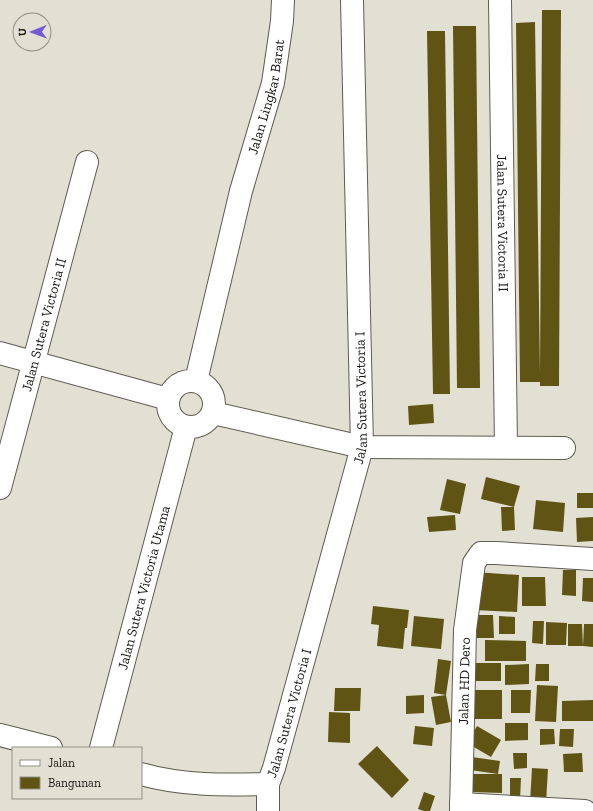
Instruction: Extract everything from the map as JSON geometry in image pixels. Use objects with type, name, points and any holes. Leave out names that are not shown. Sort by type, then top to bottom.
[{"type":"street","name":"Jalan Lingkar Barat","points":[[196,381],[241,191],[272,83],[282,21],[282,0]]},
{"type":"street","name":"Jalan Sutera Victoria I","points":[[268,811],[268,784],[274,768],[362,447],[352,0]]},
{"type":"street","name":"Jalan Sutera Victoria II","points":[[500,0],[506,447]]},
{"type":"street","name":"Jalan Sutera Victoria II","points":[[0,488],[87,162]]},
{"type":"street","points":[[0,353],[168,398]]},
{"type":"street","points":[[188,380],[196,381],[206,386],[213,396],[213,413],[202,425],[186,427],[171,417],[167,408],[168,398],[170,392],[181,382],[188,380]]},
{"type":"street","points":[[213,413],[362,447],[564,448]]},
{"type":"street","name":"Jalan Sutera Victoria Utama","points":[[101,747],[186,427]]},
{"type":"street","name":"Jalan HD Dero","points":[[461,808],[465,630],[474,563],[481,553],[593,559]]},
{"type":"street","points":[[0,735],[47,747]]},
{"type":"street","points":[[142,774],[160,779],[209,785],[268,784]]},
{"type":"street","points":[[461,808],[585,811]]},
{"type":"building","points":[[542,10],[561,10],[559,386],[540,386],[540,382],[520,382],[516,23],[535,22],[540,374]]},
{"type":"building","points":[[453,26],[476,26],[480,388],[457,388]]},
{"type":"building","points":[[427,31],[445,31],[450,394],[433,394]]},
{"type":"building","points":[[433,404],[434,423],[409,425],[408,406]]},
{"type":"building","points":[[486,477],[520,486],[514,507],[481,499]]},
{"type":"building","points":[[447,479],[466,484],[460,514],[440,510]]},
{"type":"building","points":[[577,493],[593,493],[593,508],[577,508]]},
{"type":"building","points":[[536,500],[565,503],[563,532],[533,529]]},
{"type":"building","points":[[501,507],[514,507],[515,530],[502,531]]},
{"type":"building","points":[[455,515],[456,530],[429,532],[427,517]]},
{"type":"building","points":[[593,517],[593,541],[577,542],[576,518]]},
{"type":"building","points":[[563,570],[576,570],[576,596],[562,595]]},
{"type":"building","points":[[475,572],[519,575],[517,612],[473,610]]},
{"type":"building","points":[[522,577],[545,577],[546,606],[522,606]]},
{"type":"building","points":[[583,578],[593,578],[593,602],[582,601]]},
{"type":"building","points":[[373,606],[409,610],[407,628],[405,628],[403,649],[377,646],[379,625],[371,624]]},
{"type":"building","points":[[477,615],[493,615],[494,638],[477,638]]},
{"type":"building","points":[[414,616],[444,619],[441,649],[411,646]]},
{"type":"building","points":[[499,616],[515,617],[515,634],[499,634]]},
{"type":"building","points":[[533,621],[544,621],[543,644],[532,643]]},
{"type":"building","points":[[546,622],[567,623],[566,645],[546,645]]},
{"type":"building","points":[[568,624],[582,624],[583,646],[568,646]]},
{"type":"building","points":[[584,624],[593,624],[593,647],[583,646]]},
{"type":"building","points":[[485,640],[526,641],[526,661],[485,661]]},
{"type":"building","points":[[438,659],[451,661],[446,695],[434,693]]},
{"type":"building","points":[[469,663],[501,663],[501,681],[469,681]]},
{"type":"building","points":[[529,664],[529,684],[505,685],[505,665]]},
{"type":"building","points":[[536,664],[549,664],[549,681],[535,681]]},
{"type":"building","points":[[537,685],[558,686],[556,722],[535,721]]},
{"type":"building","points":[[335,688],[361,688],[360,711],[334,711]]},
{"type":"building","points":[[468,690],[502,690],[502,719],[468,719]]},
{"type":"building","points":[[511,690],[531,690],[530,713],[511,713]]},
{"type":"building","points":[[424,695],[424,713],[406,714],[406,696]]},
{"type":"building","points":[[446,695],[451,722],[436,725],[431,697]]},
{"type":"building","points":[[593,700],[593,721],[562,721],[562,701]]},
{"type":"building","points":[[329,712],[350,713],[350,743],[328,742]]},
{"type":"building","points":[[505,723],[528,723],[528,740],[505,741]]},
{"type":"building","points":[[415,726],[434,728],[432,746],[413,744]]},
{"type":"building","points":[[477,726],[501,740],[491,757],[467,743]]},
{"type":"building","points":[[540,729],[554,729],[555,744],[540,745]]},
{"type":"building","points":[[560,729],[574,729],[573,747],[559,746]]},
{"type":"building","points":[[377,746],[409,780],[392,798],[358,764]]},
{"type":"building","points":[[513,753],[527,753],[527,768],[514,769]]},
{"type":"building","points":[[582,753],[583,772],[564,772],[563,754]]},
{"type":"building","points":[[472,757],[500,761],[498,774],[470,770]]},
{"type":"building","points":[[532,768],[548,769],[546,803],[530,802]]},
{"type":"building","points":[[470,774],[502,774],[502,793],[470,792]]},
{"type":"building","points":[[510,778],[521,778],[520,800],[510,800]]},
{"type":"building","points":[[424,792],[435,796],[430,811],[418,809]]}]
